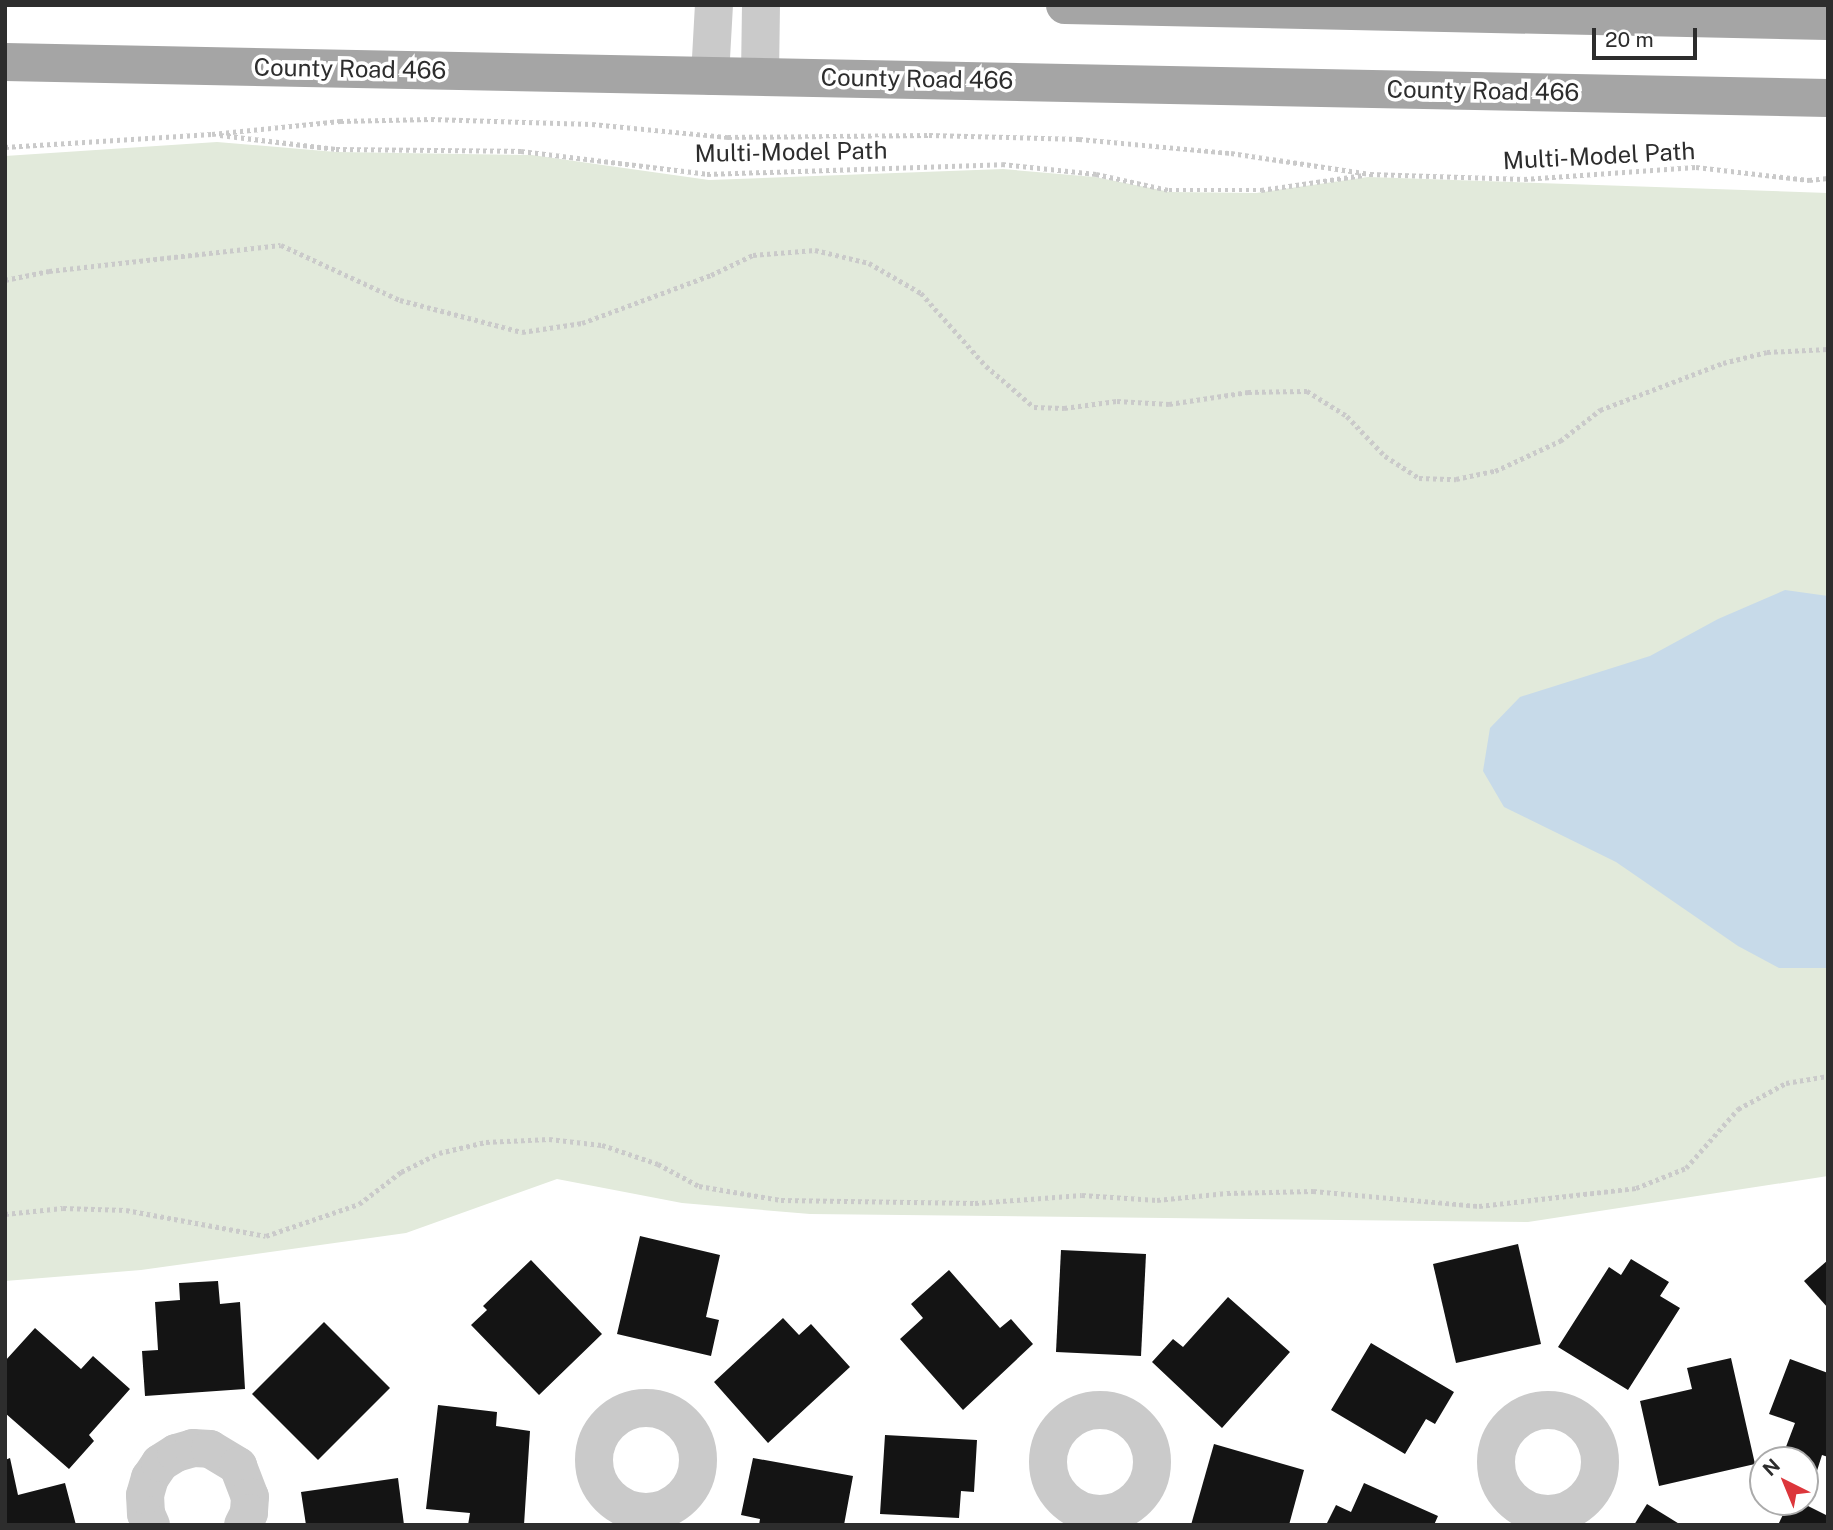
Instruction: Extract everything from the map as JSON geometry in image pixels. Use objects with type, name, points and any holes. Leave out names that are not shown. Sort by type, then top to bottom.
[{"type":"main road","points":[[1065,5],[1828,21]]},
{"type":"main road","name":"County Road 466","points":[[5,62],[1828,97]]},
{"type":"street","points":[[710,76],[714,5]]},
{"type":"street","points":[[760,76],[761,5]]},
{"type":"street","points":[[151,1525],[146,1514],[145,1495],[150,1478],[160,1463],[176,1452],[193,1448],[210,1449],[238,1466],[250,1496],[243,1525]]},
{"type":"path","name":"Multi-Model Path","points":[[5,147],[212,134],[340,121],[431,119],[592,124],[728,137],[929,135],[1079,139],[1231,153],[1370,174],[1524,179],[1696,167],[1808,180],[1828,178]]},
{"type":"path","name":"Multi-Model Path","points":[[212,134],[336,149],[521,151],[707,174],[1002,164],[1096,174],[1168,190],[1261,190],[1370,174]]},
{"type":"path","points":[[5,280],[49,271],[281,244],[400,300],[522,332],[582,323],[711,275],[753,255],[815,250],[869,263],[921,293],[986,366],[1034,407],[1064,408],[1118,401],[1169,404],[1248,392],[1307,391],[1347,416],[1385,456],[1419,478],[1456,479],[1495,471],[1560,441],[1600,410],[1723,363],[1767,352],[1828,349]]},
{"type":"path","points":[[5,1214],[62,1208],[126,1210],[266,1236],[359,1204],[401,1172],[439,1153],[486,1142],[549,1139],[602,1145],[658,1164],[699,1186],[781,1200],[975,1203],[1082,1195],[1157,1200],[1227,1193],[1313,1191],[1479,1206],[1636,1188],[1686,1168],[1738,1109],[1786,1083],[1828,1076]]},
{"type":"green space","points":[[217,142],[336,152],[532,155],[709,180],[1003,169],[1095,177],[1170,192],[1256,193],[1368,177],[1828,193],[1828,1176],[1528,1222],[810,1214],[682,1203],[557,1179],[406,1233],[141,1270],[5,1281],[5,156]]},
{"type":"water","points":[[1785,590],[1828,596],[1828,968],[1779,968],[1738,946],[1616,862],[1504,807],[1483,771],[1490,728],[1520,697],[1650,656],[1718,619]]},
{"type":"building","points":[[640,1236],[720,1255],[706,1317],[719,1320],[711,1356],[617,1334]]},
{"type":"building","points":[[1518,1244],[1541,1344],[1456,1363],[1433,1264]]},
{"type":"building","points":[[1061,1250],[1146,1254],[1141,1356],[1056,1352]]},
{"type":"building","points":[[1631,1259],[1669,1282],[1660,1296],[1680,1308],[1628,1390],[1558,1347],[1609,1267],[1621,1275]]},
{"type":"building","points":[[531,1260],[602,1334],[539,1395],[471,1325],[487,1310],[483,1306]]},
{"type":"building","points":[[1828,1260],[1828,1308],[1804,1281]]},
{"type":"building","points":[[949,1270],[1000,1328],[1011,1319],[1033,1344],[963,1410],[900,1339],[923,1318],[911,1304]]},
{"type":"building","points":[[218,1281],[220,1304],[240,1302],[245,1389],[145,1396],[142,1351],[158,1350],[155,1302],[180,1300],[179,1283]]},
{"type":"building","points":[[1228,1297],[1290,1352],[1222,1428],[1152,1362],[1173,1339],[1183,1347]]},
{"type":"building","points":[[783,1318],[799,1335],[811,1324],[850,1367],[768,1443],[714,1382]]},
{"type":"building","points":[[324,1322],[390,1388],[318,1460],[252,1394]]},
{"type":"building","points":[[35,1328],[81,1369],[93,1356],[130,1389],[89,1435],[94,1441],[69,1469],[5,1413],[5,1361]]},
{"type":"building","points":[[1371,1343],[1454,1392],[1435,1424],[1426,1419],[1405,1454],[1331,1410]]},
{"type":"building","points":[[1731,1358],[1751,1446],[1749,1465],[1659,1486],[1640,1401],[1692,1389],[1687,1368]]},
{"type":"building","points":[[1790,1359],[1828,1373],[1828,1457],[1822,1455],[1819,1464],[1819,1446],[1786,1446],[1795,1423],[1769,1414]]},
{"type":"building","points":[[438,1405],[497,1412],[496,1426],[530,1431],[524,1525],[468,1525],[470,1513],[426,1509]]},
{"type":"building","points":[[885,1435],[977,1440],[974,1492],[961,1491],[959,1518],[880,1514]]},
{"type":"building","points":[[1214,1444],[1304,1470],[1289,1525],[1191,1525]]},
{"type":"building","points":[[10,1458],[18,1495],[65,1483],[76,1525],[5,1525],[5,1460]]},
{"type":"building","points":[[753,1458],[853,1476],[844,1525],[759,1525],[760,1519],[741,1515]]},
{"type":"building","points":[[398,1478],[404,1525],[306,1525],[301,1492]]},
{"type":"building","points":[[1364,1483],[1438,1516],[1434,1525],[1326,1525],[1336,1505],[1351,1512]]},
{"type":"building","points":[[1647,1504],[1681,1525],[1634,1525]]},
{"type":"building","points":[[1819,1512],[1828,1516],[1828,1525],[1778,1525],[1782,1516],[1819,1516]]}]
